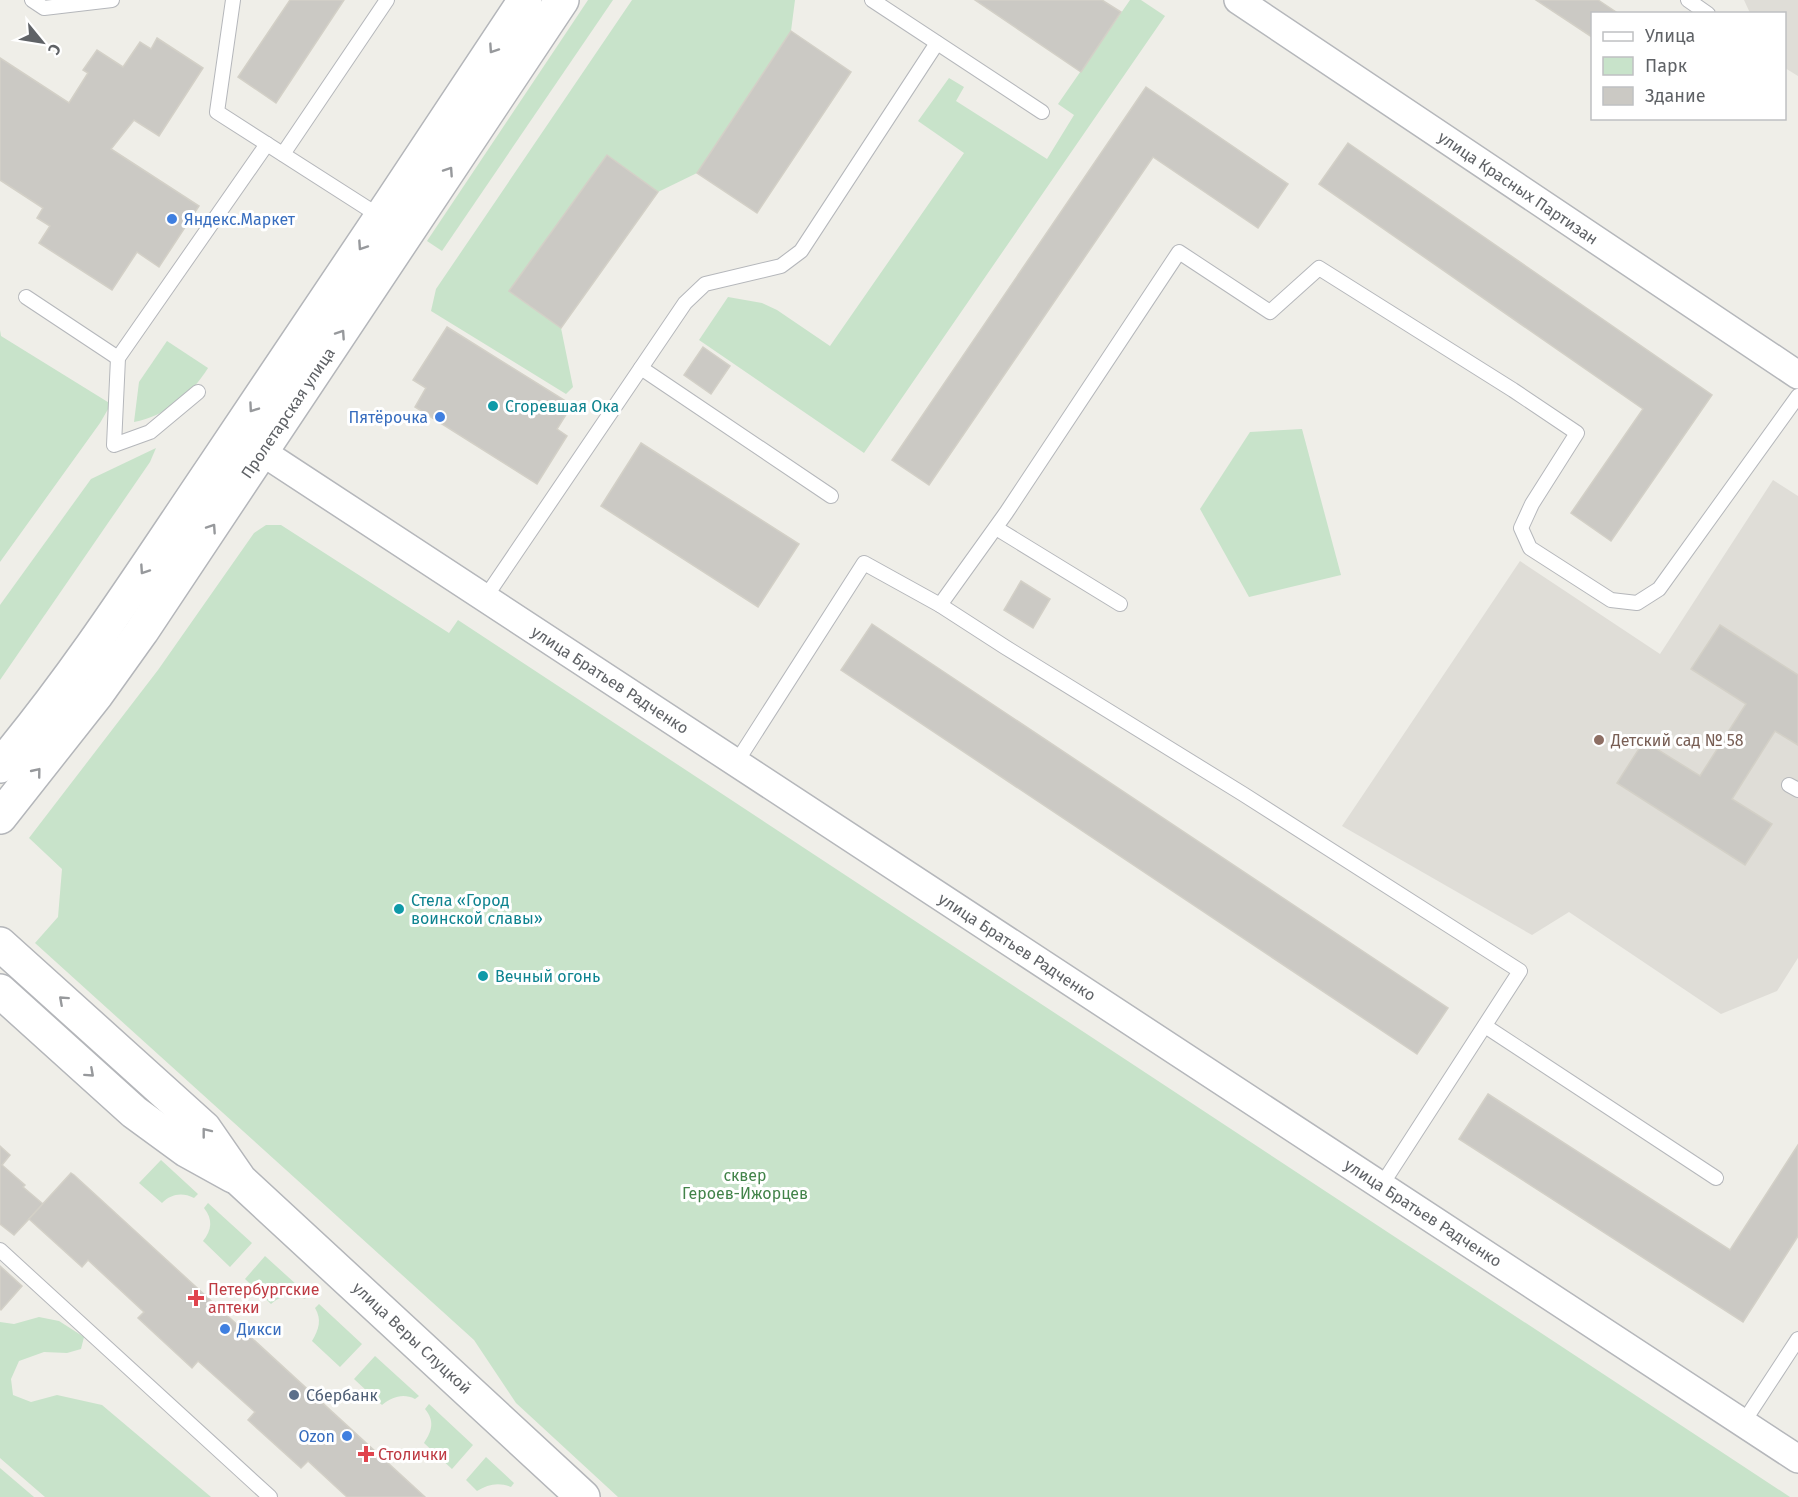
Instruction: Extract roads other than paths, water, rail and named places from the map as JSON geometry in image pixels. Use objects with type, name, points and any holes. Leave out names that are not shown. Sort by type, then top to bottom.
[{"type":"main road","name":"Пролетарская улица","points":[[0,766],[73,674],[525,0]]},
{"type":"main road","name":"Пролетарская улица","points":[[0,817],[104,685],[142,631],[562,0]]},
{"type":"main road","name":"улица Веры Слуцкой","points":[[0,944],[204,1128],[240,1180],[583,1497]]},
{"type":"main road","name":"улица Веры Слуцкой","points":[[0,991],[134,1112],[186,1150],[240,1180]]},
{"type":"street","name":"улица Красных Партизан","points":[[1238,0],[1798,375]]},
{"type":"street","name":"улица Братьев Радченко","points":[[235,435],[1798,1459]]},
{"type":"lane","points":[[32,0],[44,8],[112,0]]},
{"type":"lane","points":[[233,0],[217,112],[381,217]]},
{"type":"lane","points":[[283,154],[387,0]]},
{"type":"lane","points":[[872,0],[1042,112]]},
{"type":"lane","points":[[1688,0],[1705,12]]},
{"type":"lane","points":[[485,598],[685,303],[705,284],[781,266],[801,251],[937,43]]},
{"type":"lane","points":[[198,392],[150,432],[114,445],[118,358],[267,144]]},
{"type":"lane","points":[[940,604],[996,528],[1179,252],[1270,312],[1319,268],[1577,433],[1532,504],[1521,528],[1530,548],[1611,600],[1637,603],[1659,590],[1798,396]]},
{"type":"lane","points":[[26,297],[118,358]]},
{"type":"lane","points":[[641,368],[831,496]]},
{"type":"lane","points":[[996,528],[1120,604]]},
{"type":"lane","points":[[736,763],[864,563],[940,604],[1520,971],[1381,1186]]},
{"type":"lane","points":[[1485,1026],[1716,1178]]},
{"type":"lane","points":[[0,1250],[270,1497]]},
{"type":"lane","points":[[1743,1423],[1798,1340]]},
{"type":"place","name":"Яндекс.Маркет","points":[[172,219]]},
{"type":"place","name":"Сгоревшая Ока","points":[[493,406]]},
{"type":"place","name":"Пятёрочка","points":[[440,417]]},
{"type":"place","name":"Детский сад № 58","points":[[1599,740]]},
{"type":"place","name":"Стела «Город воинской славы»","points":[[399,909]]},
{"type":"place","name":"Вечный огонь","points":[[483,976]]},
{"type":"place","name":"Петербургские аптеки","points":[[196,1298]]},
{"type":"place","name":"Дикси","points":[[225,1329]]},
{"type":"place","name":"Сбербанк","points":[[294,1395]]},
{"type":"place","name":"Ozon","points":[[347,1436]]},
{"type":"place","name":"Столички","points":[[366,1454]]},
{"type":"park label","name":"сквер Героев-Ижорцев","points":[[745,1184]]}]
